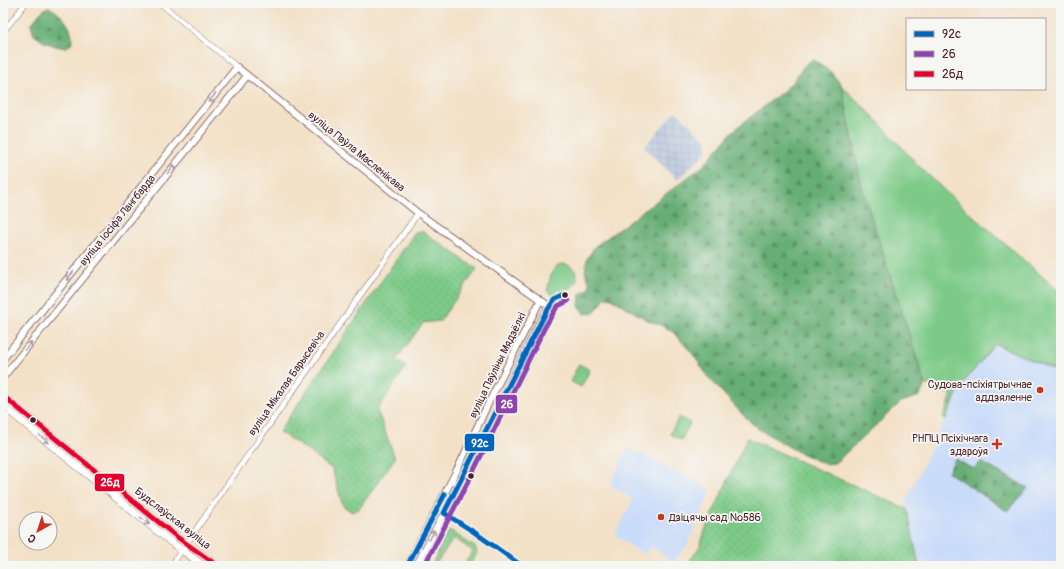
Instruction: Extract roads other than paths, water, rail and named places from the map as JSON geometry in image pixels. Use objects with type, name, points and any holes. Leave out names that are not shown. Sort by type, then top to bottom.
[{"type":"main road","name":"Будслаўская вуліца","points":[[3,396],[186,544],[218,566]]},
{"type":"main road","name":"Будслаўская вуліца","points":[[3,406],[182,551],[204,566]]},
{"type":"street","points":[[3,32],[26,3]]},
{"type":"street","name":"вуліца Паўла Масленікава","points":[[160,3],[247,76],[418,213],[549,306]]},
{"type":"street","name":"вуліца Іосіфа Лангбарда","points":[[3,359],[237,67]]},
{"type":"street","name":"вуліца Іосіфа Лангбарда","points":[[3,377],[247,76]]},
{"type":"street","name":"вуліца Мікалая Барысевіча","points":[[171,566],[418,213]]},
{"type":"street","name":"вуліца Паўліны Мядзёлкі","points":[[407,566],[437,510],[540,301]]},
{"type":"street","name":"вуліца Паўліны Мядзёлкі","points":[[416,566],[549,306]]},
{"type":"street","points":[[437,510],[474,532],[522,566]]},
{"type":"place","name":"Судова-псіхіятрычнае аддзяленне","points":[[1040,390]]},
{"type":"place","name":"РНПЦ Псіхічнага здароўя","points":[[997,444]]},
{"type":"place","name":"Дзіцячы сад №586","points":[[661,517]]}]
